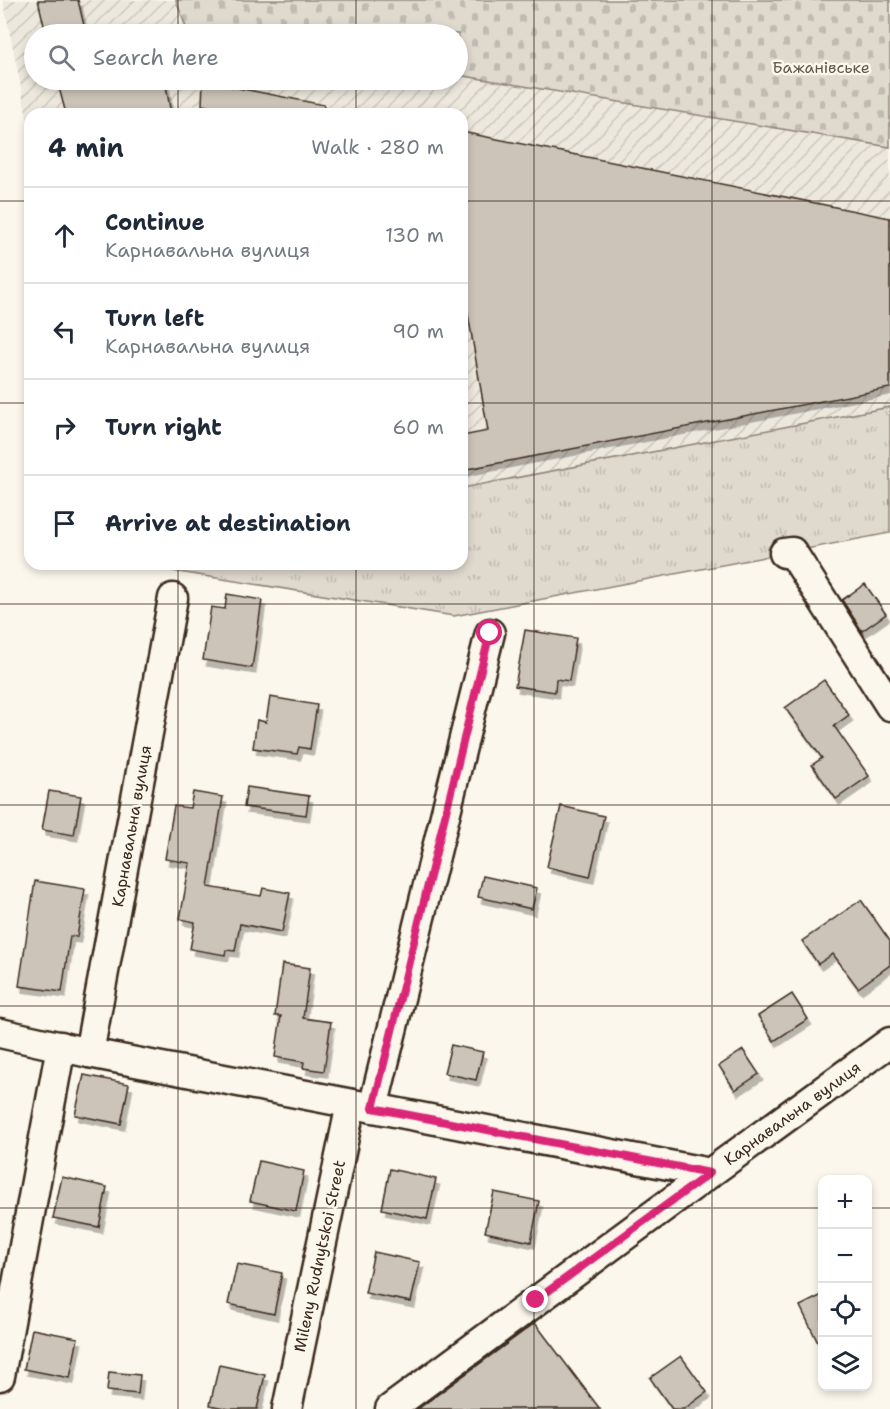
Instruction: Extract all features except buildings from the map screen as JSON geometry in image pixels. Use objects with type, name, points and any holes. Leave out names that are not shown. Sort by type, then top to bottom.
[{"type":"street","points":[[783,553],[792,552],[890,706]]},
{"type":"street","name":"Карнавальна вулиця","points":[[89,1053],[173,598]]},
{"type":"street","points":[[362,1106],[490,633]]},
{"type":"street","name":"Карнавальна вулиця","points":[[0,1033],[89,1053],[710,1173],[890,1042]]},
{"type":"street","points":[[0,1376],[61,1046]]},
{"type":"street","name":"Mileny Rudnytskoi Street","points":[[287,1409],[362,1106]]},
{"type":"street","points":[[390,1409],[710,1173]]},
{"type":"shaded area","points":[[3,0],[176,0],[185,24],[24,24],[24,90],[468,90],[468,77],[890,147],[890,407],[468,487],[468,108],[25,108]]},
{"type":"green space","name":"Бажанівське","points":[[176,0],[890,0],[890,147],[468,77],[468,24],[185,24]]},
{"type":"green space","points":[[890,407],[890,533],[454,616],[166,570],[468,570],[468,487]]},
{"type":"route","points":[[490,633],[373,1108],[710,1173],[536,1300]]}]
